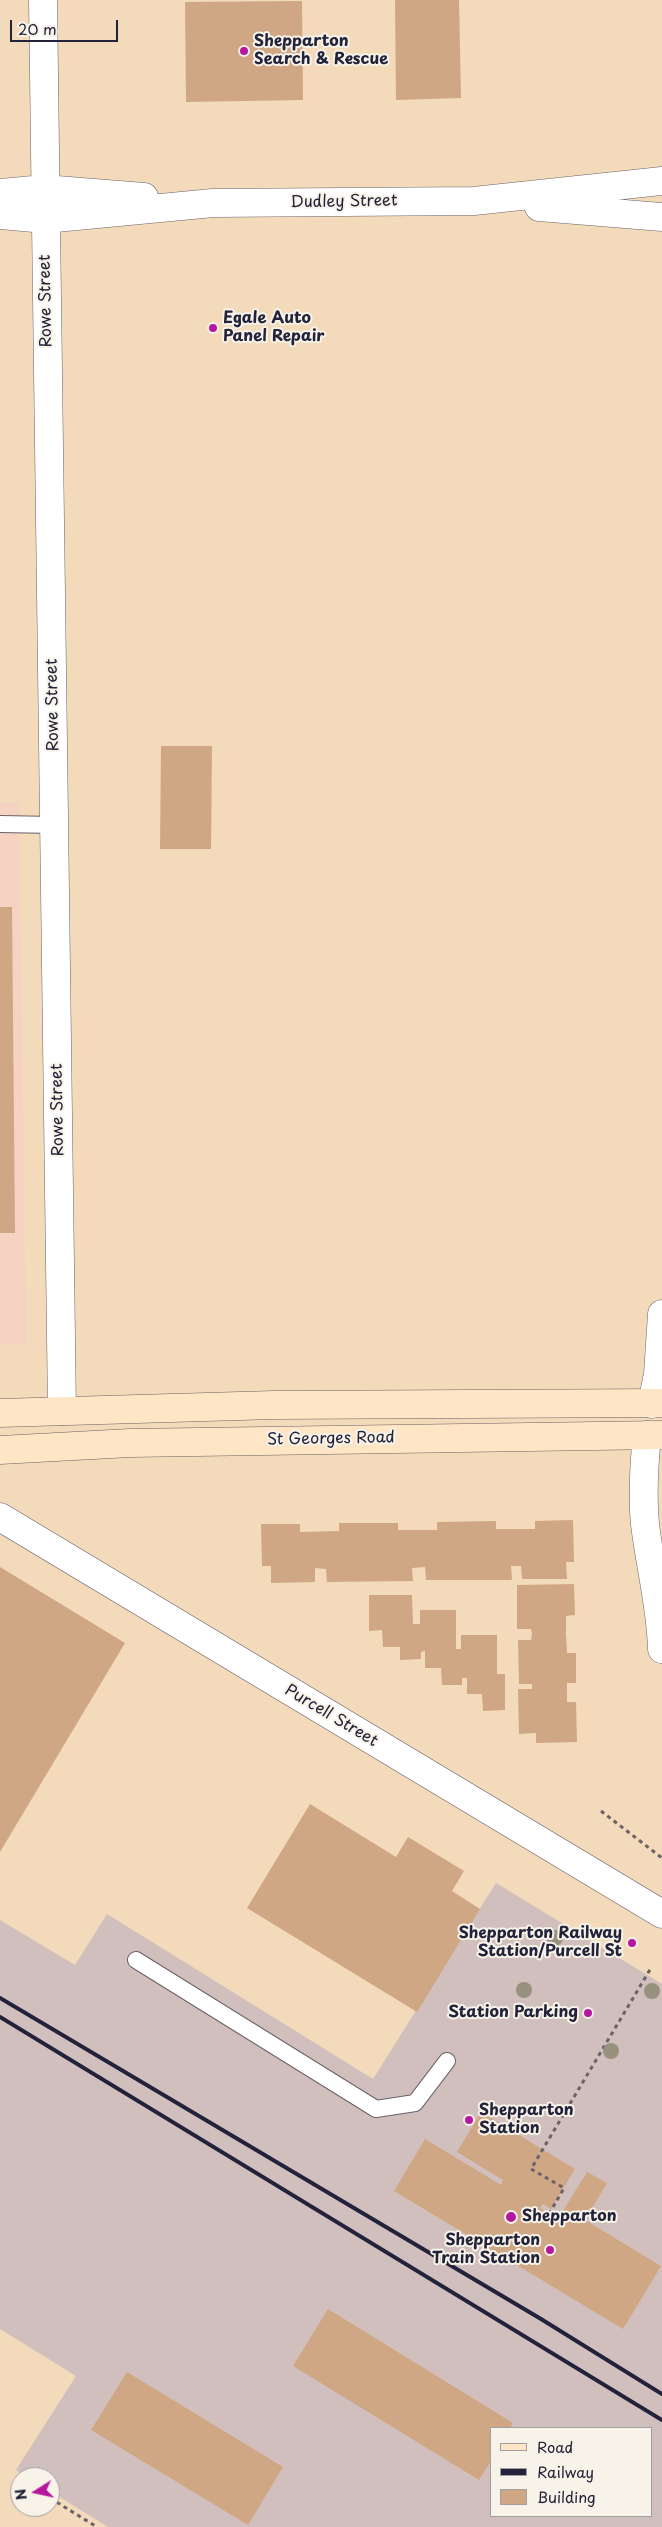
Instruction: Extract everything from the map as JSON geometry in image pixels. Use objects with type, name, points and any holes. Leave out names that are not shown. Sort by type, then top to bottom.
[{"type":"street","name":"Rowe Street","points":[[43,0],[44,189],[55,824],[62,1411]]},
{"type":"street","name":"Dudley Street","points":[[474,201],[662,182]]},
{"type":"street","name":"Dudley Street","points":[[0,193],[44,189],[213,203],[474,201],[662,217]]},
{"type":"street","name":"Dudley Street","points":[[0,215],[45,220],[213,203]]},
{"type":"street","points":[[662,1314],[654,1435],[643,1472],[645,1523],[661,1623],[662,1649]]},
{"type":"street","name":"St Georges Road","points":[[0,1413],[293,1405],[657,1404]]},
{"type":"street","points":[[62,1411],[62,1446]]},
{"type":"street","name":"St Georges Road","points":[[0,1450],[130,1442],[654,1435]]},
{"type":"street","name":"Purcell Street","points":[[0,1517],[662,1914]]},
{"type":"street","points":[[661,1623],[662,1618]]},
{"type":"lane","points":[[0,824],[55,824]]},
{"type":"lane","points":[[136,1960],[376,2109],[415,2103],[447,2061]]},
{"type":"path","points":[[601,1811],[662,1858]]},
{"type":"path","points":[[549,2214],[564,2188],[530,2169],[650,1968]]},
{"type":"path","points":[[60,2504],[97,2527]]},
{"type":"shaded area","points":[[0,802],[19,802],[26,1344],[0,1344]]},
{"type":"shaded area","points":[[496,1883],[662,1984],[662,2527],[108,2527],[60,2497],[60,2467],[18,2467],[76,2376],[0,2329],[0,1920],[75,1965],[107,1914],[373,2079]]},
{"type":"building","name":"Shepparton Search & Rescue","points":[[395,0],[459,0],[461,98],[396,100]]},
{"type":"building","name":"Shepparton Search & Rescue","points":[[302,1],[303,100],[186,102],[185,2]]},
{"type":"building","points":[[161,746],[212,746],[211,849],[160,849]]},
{"type":"building","points":[[0,907],[12,907],[15,1233],[0,1233]]},
{"type":"building","points":[[573,1520],[574,1562],[566,1562],[567,1579],[522,1579],[521,1566],[511,1566],[512,1580],[426,1580],[425,1567],[412,1568],[413,1581],[327,1582],[326,1569],[315,1568],[315,1582],[271,1583],[271,1566],[262,1566],[261,1524],[300,1524],[300,1532],[339,1531],[339,1523],[398,1523],[398,1530],[437,1530],[437,1522],[496,1521],[496,1529],[535,1529],[535,1521]]},
{"type":"building","points":[[0,1567],[125,1643],[0,1852]]},
{"type":"building","points":[[574,1584],[575,1615],[566,1616],[566,1634],[567,1653],[576,1653],[576,1683],[567,1683],[567,1702],[576,1702],[577,1742],[536,1743],[536,1733],[519,1734],[518,1689],[532,1689],[532,1684],[519,1684],[518,1640],[531,1640],[532,1634],[531,1629],[517,1629],[517,1585]]},
{"type":"building","points":[[369,1595],[412,1595],[413,1624],[420,1624],[420,1610],[456,1610],[456,1649],[461,1649],[461,1635],[497,1635],[497,1674],[505,1674],[505,1710],[483,1711],[482,1694],[467,1694],[467,1678],[462,1678],[462,1685],[442,1685],[441,1668],[425,1668],[425,1651],[421,1652],[421,1659],[400,1660],[400,1647],[383,1647],[382,1630],[369,1631]]},
{"type":"building","points":[[310,1804],[396,1857],[408,1837],[464,1871],[452,1891],[480,1909],[417,2012],[247,1908]]},
{"type":"building","name":"Shepparton","points":[[481,2112],[575,2169],[551,2209],[543,2204],[540,2208],[558,2219],[587,2172],[607,2183],[585,2220],[661,2266],[623,2329],[394,2191],[425,2139],[501,2185],[503,2180],[457,2152]]},
{"type":"building","points":[[328,2309],[513,2423],[511,2427],[490,2427],[490,2463],[479,2480],[293,2366]]},
{"type":"building","points":[[127,2372],[283,2467],[248,2525],[91,2430]]},
{"type":"railway","points":[[0,1998],[541,2319],[662,2394]]},
{"type":"railway","points":[[0,2017],[662,2420]]},
{"type":"place","name":"Shepparton Search & Rescue","points":[[244,51]]},
{"type":"place","name":"Egale Auto Panel Repair","points":[[213,328]]},
{"type":"place","name":"Shepparton Railway Station/Purcell St","points":[[632,1943]]},
{"type":"place","name":"Station Parking","points":[[588,2013]]},
{"type":"place","name":"Shepparton Station","points":[[469,2120]]},
{"type":"place","name":"Shepparton","points":[[511,2217]]},
{"type":"place","name":"Shepparton Train Station","points":[[550,2250]]}]
